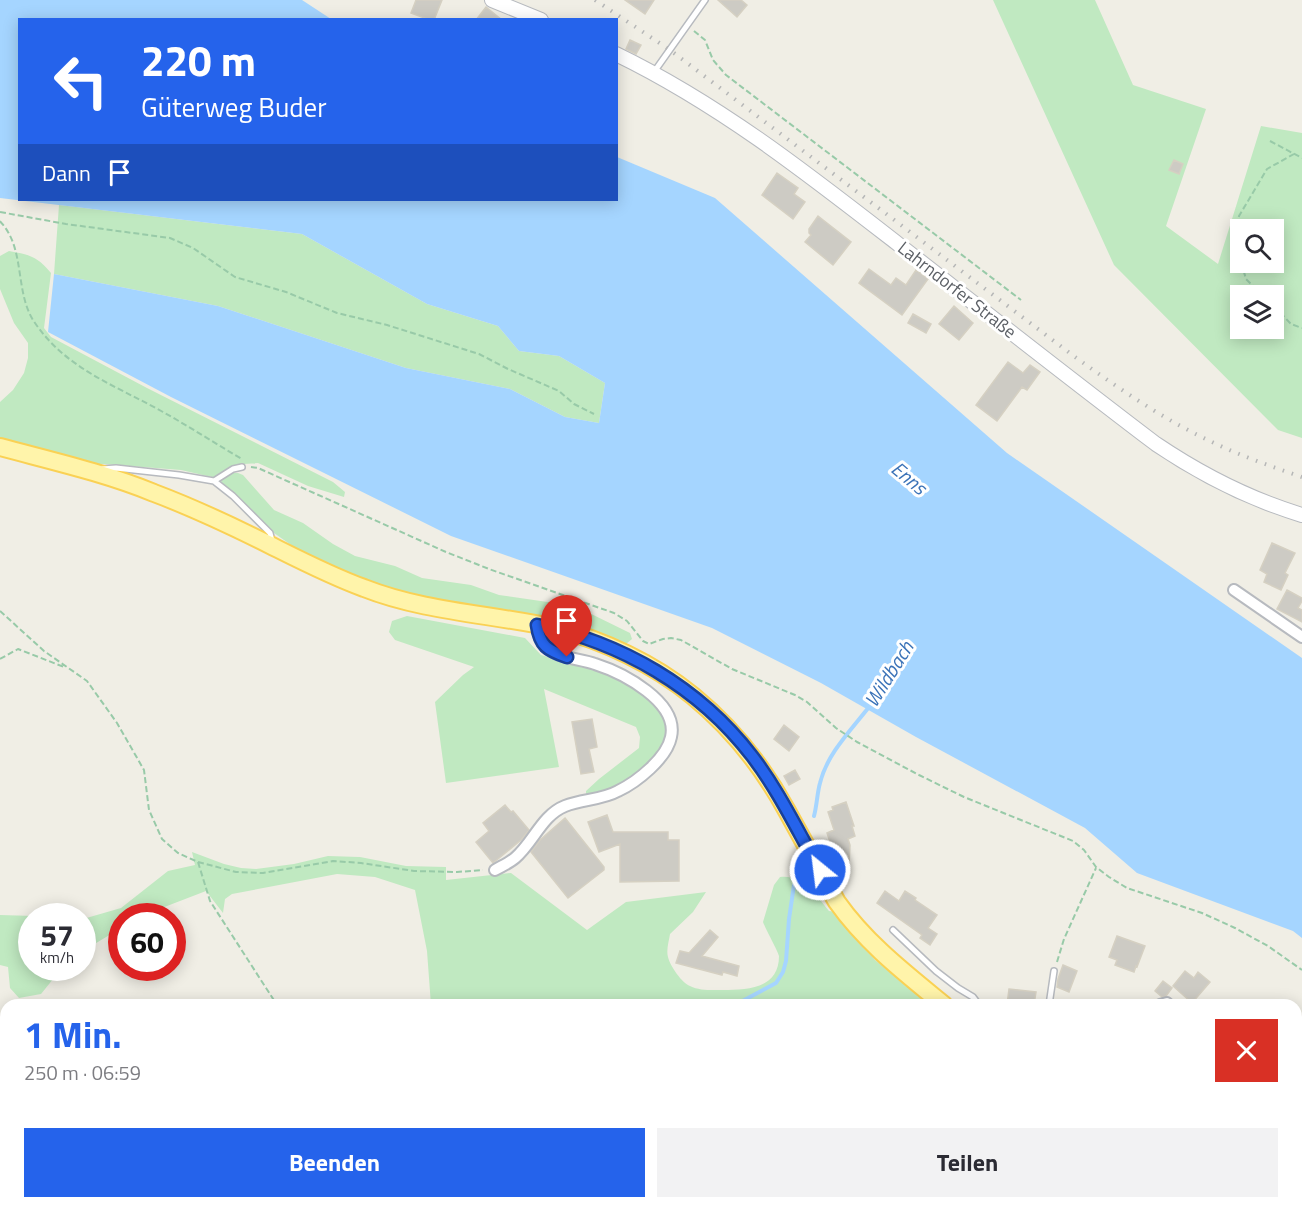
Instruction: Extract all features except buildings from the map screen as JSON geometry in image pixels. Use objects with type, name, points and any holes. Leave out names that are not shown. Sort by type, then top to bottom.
[{"type":"main road","points":[[0,447],[92,471],[152,492],[365,589],[404,601],[537,625],[586,637],[668,678],[692,695],[715,716],[752,756],[769,780],[836,899],[855,925],[876,948],[937,999]]},
{"type":"street","points":[[493,0],[536,18]]},
{"type":"street","name":"Lahrndorfer Straße","points":[[618,55],[750,132],[1173,456],[1235,490],[1267,504],[1302,515]]},
{"type":"street","points":[[1234,590],[1302,638]]},
{"type":"street","points":[[495,870],[516,857],[553,814],[565,806],[618,791],[636,780],[661,757],[670,743],[671,721],[667,711],[655,697],[631,680],[596,664],[553,652],[539,639],[537,625]]},
{"type":"lane","points":[[653,74],[705,0]]},
{"type":"lane","points":[[214,481],[233,469],[242,467]]},
{"type":"lane","points":[[92,471],[116,468],[214,481],[270,533],[272,546]]},
{"type":"lane","points":[[893,930],[936,971],[975,999]]},
{"type":"lane","points":[[1050,999],[1054,971]]},
{"type":"path","points":[[687,26],[705,40],[713,60],[726,75],[1021,300]]},
{"type":"path","points":[[1270,141],[1302,158]]},
{"type":"path","points":[[1239,219],[1267,169],[1294,154]]},
{"type":"path","points":[[0,212],[66,224],[170,238],[193,248],[235,277],[286,292],[338,313],[387,325],[479,354],[559,391],[574,404],[594,414]]},
{"type":"path","points":[[0,221],[8,232],[16,251],[21,284],[32,318],[62,352],[81,369],[100,380],[162,412],[258,468],[446,552],[614,613],[627,621],[643,641],[649,644],[663,639],[681,640],[732,669],[795,695],[857,742],[963,797],[1073,841],[1084,850],[1096,867],[1127,888],[1202,913],[1235,928],[1268,946],[1302,970]]},
{"type":"path","points":[[1284,317],[1291,324],[1302,328]]},
{"type":"path","points":[[242,467],[258,468]]},
{"type":"path","points":[[0,611],[44,651],[87,681],[117,723],[144,770],[149,810],[162,839],[178,854],[236,872],[263,873],[333,861],[414,871],[495,870]]},
{"type":"path","points":[[0,659],[18,649],[70,669]]},
{"type":"path","points":[[198,862],[210,901],[273,999]]},
{"type":"path","points":[[1054,971],[1064,939],[1096,867]]},
{"type":"green space","points":[[993,0],[1095,0],[1133,85],[1206,109],[1166,226],[1218,264],[1230,225],[1230,273],[1284,273],[1284,219],[1232,219],[1261,126],[1302,133],[1302,438],[1278,430],[1114,265]]},
{"type":"green space","points":[[59,205],[302,234],[427,304],[498,326],[519,351],[559,356],[605,383],[599,423],[565,417],[510,389],[406,368],[218,306],[54,274]]},
{"type":"green space","points":[[9,251],[33,257],[51,273],[44,328],[51,337],[333,482],[345,492],[344,497],[308,486],[258,463],[229,468],[216,478],[181,470],[93,464],[0,439],[0,402],[13,390],[24,373],[28,358],[28,343],[14,323],[0,289],[0,256]]},
{"type":"green space","points":[[232,473],[243,475],[274,510],[303,523],[355,556],[395,566],[422,578],[471,585],[499,595],[575,606],[630,633],[632,639],[626,644],[562,623],[418,597],[364,580],[316,560],[274,533],[242,501],[223,486],[221,481]]},
{"type":"green space","points":[[407,616],[525,638],[541,655],[612,675],[642,692],[657,705],[668,719],[668,739],[658,755],[627,783],[588,798],[586,791],[639,748],[640,737],[636,727],[544,689],[559,767],[446,783],[435,702],[474,667],[395,640],[389,632],[392,621]]},
{"type":"green space","points":[[192,852],[224,864],[256,869],[294,864],[328,856],[360,857],[406,866],[446,867],[446,880],[511,873],[587,930],[626,902],[706,892],[693,912],[670,934],[667,951],[671,965],[683,981],[694,988],[706,990],[751,988],[768,981],[774,975],[778,967],[779,956],[763,922],[774,885],[780,877],[789,877],[803,882],[829,911],[837,912],[875,960],[924,999],[431,999],[427,951],[415,890],[375,877],[337,874],[232,894],[225,899],[223,913],[206,891],[175,903],[127,903],[168,871],[195,865]]},
{"type":"green space","points":[[108,912],[108,936],[96,943],[96,915]]},
{"type":"green space","points":[[0,915],[18,916],[18,981],[52,981],[41,994],[19,998],[10,988],[8,967],[0,965]]},
{"type":"water","points":[[0,0],[302,0],[329,18],[18,18],[18,200],[0,198]]},
{"type":"water","name":"Enns","points":[[618,157],[715,198],[1007,453],[1302,658],[1302,938],[1293,931],[1137,873],[1085,828],[821,683],[712,628],[451,536],[171,397],[48,332],[54,274],[218,306],[406,368],[510,389],[565,417],[599,423],[605,383],[559,356],[519,351],[498,326],[427,304],[302,234],[25,201],[618,201]]},
{"type":"waterway","name":"Wildbach","points":[[814,816],[820,783],[828,762],[869,707]]},
{"type":"waterway","name":"Wildbach","points":[[746,999],[776,983],[783,972],[794,885]]},
{"type":"railway","points":[[595,0],[670,50],[1123,391],[1173,422],[1208,440],[1302,477]]},
{"type":"route","points":[[567,657],[544,646],[539,639],[537,625],[586,637],[616,650],[668,678],[692,695],[752,756],[769,780],[820,870]]}]
